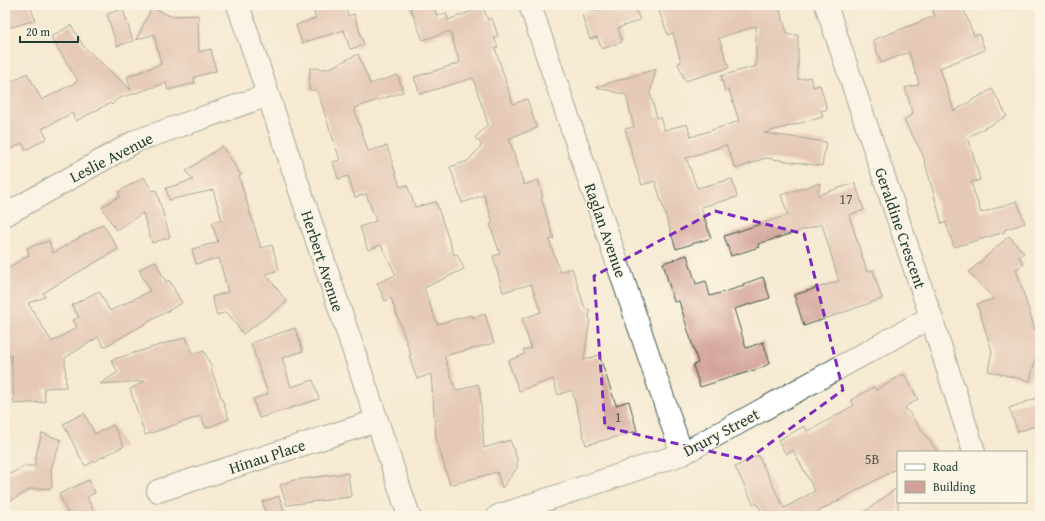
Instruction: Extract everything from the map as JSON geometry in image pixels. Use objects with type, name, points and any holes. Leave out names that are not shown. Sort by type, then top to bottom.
[{"type":"street","name":"Herbert Avenue","points":[[238,5],[408,516]]},
{"type":"street","name":"Raglan Avenue","points":[[530,5],[682,454]]},
{"type":"street","name":"Geraldine Crescent","points":[[826,5],[931,317],[974,451]]},
{"type":"street","name":"Leslie Avenue","points":[[5,215],[136,141],[268,94]]},
{"type":"street","name":"Drury Street","points":[[498,516],[682,454],[931,317]]},
{"type":"street","name":"Hinau Place","points":[[158,491],[376,421]]},
{"type":"highlighted area","points":[[715,211],[804,234],[843,390],[747,460],[605,427],[594,276]]},
{"type":"building","points":[[5,5],[30,5],[35,20],[5,29]]},
{"type":"building","points":[[311,5],[345,5],[348,16],[354,14],[364,45],[350,49],[344,30],[302,43],[296,25],[316,18]]},
{"type":"building","points":[[409,5],[433,5],[437,16],[446,13],[448,20],[483,7],[488,20],[492,18],[498,36],[494,37],[498,47],[495,48],[513,104],[527,99],[537,128],[509,138],[524,185],[538,180],[543,197],[541,197],[554,239],[549,240],[560,272],[572,268],[585,309],[590,310],[584,360],[599,355],[616,405],[629,401],[637,431],[586,445],[572,390],[558,395],[553,379],[519,391],[508,361],[525,354],[523,350],[531,348],[522,319],[541,312],[531,284],[503,292],[493,256],[500,254],[490,224],[493,223],[484,195],[462,203],[450,167],[468,161],[482,145],[475,138],[488,124],[473,78],[420,94],[414,77],[460,63],[450,31],[423,40]]},
{"type":"building","points":[[612,5],[634,5],[640,20],[618,28],[622,42],[602,49],[597,37],[590,39],[582,15]]},
{"type":"building","points":[[657,5],[778,5],[788,35],[798,35],[798,80],[810,77],[813,87],[820,85],[827,109],[821,111],[823,117],[764,133],[826,142],[822,166],[765,158],[736,169],[726,145],[686,158],[697,188],[732,179],[737,197],[701,207],[711,238],[676,249],[655,181],[642,185],[636,168],[625,129],[634,127],[626,95],[596,87],[656,69],[650,93],[657,118],[660,117],[664,130],[687,124],[691,137],[739,121],[729,90],[725,91],[721,76],[756,66],[756,26],[719,38],[729,68],[685,81],[678,63],[681,62],[673,33],[668,35]]},
{"type":"building","points":[[931,5],[962,5],[974,36],[979,34],[985,50],[940,68],[954,111],[992,89],[1007,116],[968,137],[980,180],[971,182],[981,213],[1017,201],[1025,223],[1004,230],[1005,232],[954,247],[946,222],[942,224],[923,155],[904,120],[913,114],[905,88],[919,84],[909,52],[881,63],[873,40],[935,16]]},
{"type":"building","points":[[152,7],[170,16],[198,15],[199,52],[211,49],[216,71],[194,77],[195,83],[168,90],[166,83],[117,99],[112,105],[110,103],[76,121],[72,113],[42,129],[47,138],[26,150],[22,143],[5,153],[5,86],[27,73],[42,100],[78,81],[51,37],[71,25],[84,47],[131,90],[127,77],[161,64],[154,34],[136,40]]},
{"type":"building","points":[[123,9],[133,41],[117,46],[107,14]]},
{"type":"building","points":[[358,54],[370,84],[398,75],[403,92],[354,108],[368,151],[387,146],[400,187],[407,185],[415,207],[436,202],[454,255],[457,254],[464,269],[424,288],[437,324],[472,315],[473,318],[485,314],[494,343],[444,356],[456,391],[478,384],[480,392],[484,448],[510,440],[517,459],[517,468],[502,488],[497,472],[450,485],[436,437],[431,374],[417,379],[409,356],[411,355],[391,298],[385,301],[377,283],[396,275],[381,245],[368,250],[360,227],[376,221],[366,194],[355,197],[348,176],[338,179],[333,162],[340,160],[317,90],[309,90],[310,68],[328,69]]},
{"type":"building","points":[[222,146],[241,175],[239,177],[261,248],[272,245],[279,270],[266,274],[287,302],[243,334],[227,312],[217,315],[212,297],[228,292],[219,258],[196,264],[192,249],[218,242],[212,223],[222,220],[213,190],[169,200],[166,188],[193,180],[186,171]]},
{"type":"building","points":[[144,177],[152,191],[156,190],[170,237],[152,243],[143,213],[116,230],[102,207],[120,196],[118,192]]},
{"type":"building","points":[[820,183],[818,195],[855,183],[864,210],[849,215],[867,272],[873,270],[882,299],[804,326],[794,295],[839,281],[822,224],[758,244],[759,247],[731,256],[724,236],[788,215],[781,195]]},
{"type":"building","points":[[103,224],[118,249],[43,293],[45,297],[28,303],[52,342],[77,327],[73,320],[79,317],[72,305],[99,291],[110,311],[150,291],[139,270],[155,261],[166,282],[169,280],[182,303],[104,347],[98,337],[65,358],[66,387],[44,388],[45,402],[14,404],[11,355],[5,359],[5,270],[29,255],[27,248],[49,241],[53,253]]},
{"type":"building","points":[[1009,236],[1024,253],[1019,257],[1024,265],[1016,269],[1035,330],[1040,329],[1040,355],[1036,356],[1030,381],[988,371],[992,351],[977,304],[994,299],[969,272]]},
{"type":"building","points":[[687,255],[696,284],[706,281],[710,296],[744,286],[743,284],[763,277],[770,298],[734,309],[746,348],[763,342],[770,363],[761,368],[700,387],[693,365],[698,363],[679,301],[674,302],[663,263]]},
{"type":"building","points":[[295,328],[303,351],[282,358],[291,387],[313,380],[319,399],[259,418],[253,399],[268,394],[251,343]]},
{"type":"building","points":[[186,337],[192,354],[204,351],[212,368],[211,369],[229,419],[206,428],[201,416],[145,435],[130,389],[145,381],[100,384],[118,372],[111,360]]},
{"type":"building","points":[[904,374],[918,399],[905,407],[937,451],[897,451],[897,469],[810,516],[763,516],[757,503],[754,505],[735,467],[758,455],[784,508],[815,491],[793,450],[786,454],[778,440],[805,426],[807,431],[813,429],[854,405],[851,400],[874,387],[876,390]]},
{"type":"building","points":[[1040,397],[1040,424],[1018,432],[1009,408]]},
{"type":"building","points":[[84,413],[95,434],[113,425],[124,446],[85,466],[63,424]]},
{"type":"building","points":[[42,433],[61,440],[51,469],[52,488],[31,489],[5,504],[5,477],[24,466],[35,466],[35,459]]},
{"type":"building","points":[[348,473],[351,497],[287,505],[280,485],[294,480]]},
{"type":"building","points":[[89,480],[95,493],[87,497],[96,516],[69,516],[59,494]]},
{"type":"building","points":[[897,488],[898,516],[859,516]]},
{"type":"building","points":[[279,496],[286,516],[267,516],[262,502]]}]
